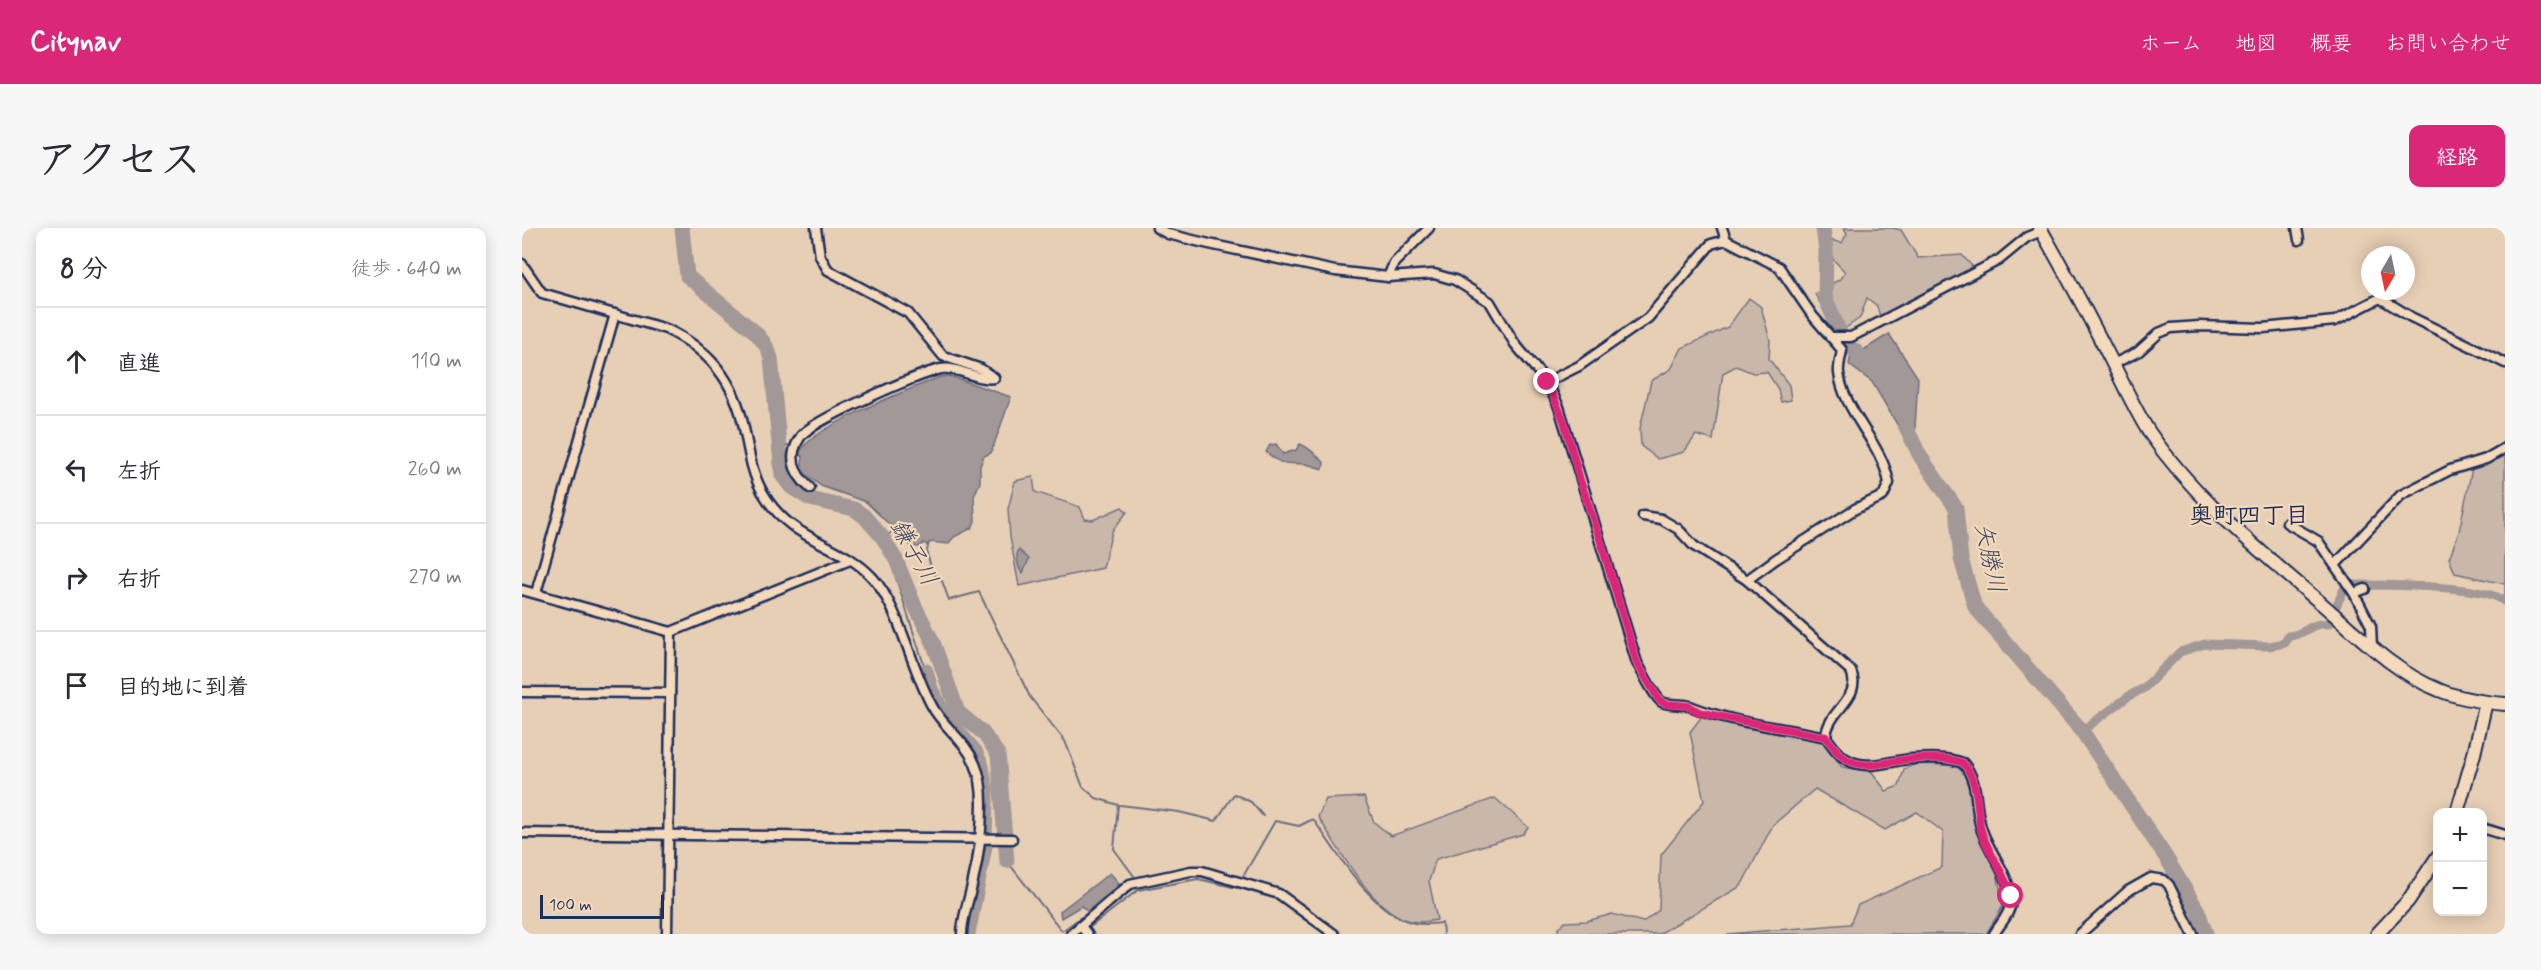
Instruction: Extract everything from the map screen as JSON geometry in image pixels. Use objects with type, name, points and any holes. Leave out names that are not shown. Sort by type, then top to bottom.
[{"type":"street","points":[[810,488],[793,468],[800,438],[809,429],[864,400],[942,369],[959,371],[986,379],[994,378],[981,369],[943,356],[908,314],[828,270],[819,256],[816,228]]},
{"type":"street","points":[[1157,228],[1168,234],[1209,244],[1335,271],[1388,277],[1434,274],[1455,280],[1490,302],[1515,344],[1547,382],[1564,421],[1637,663],[1659,700],[1666,704],[1689,706],[1699,712],[1826,737]]},
{"type":"street","points":[[1388,277],[1394,263],[1414,240],[1429,228]]},
{"type":"street","points":[[1722,228],[1726,240]]},
{"type":"street","points":[[2298,228],[2299,240]]},
{"type":"street","points":[[1830,337],[1851,337],[1999,260],[2026,237],[2041,230],[2130,400],[2161,449],[2218,514],[2372,648],[2407,674],[2438,690],[2465,699],[2505,704]]},
{"type":"street","points":[[1547,382],[1579,366],[1648,318],[1711,244],[1726,240],[1779,267],[1842,350],[1839,372],[1844,393],[1869,433],[1888,477],[1887,490],[1882,496],[1855,509],[1776,559],[1748,580]]},
{"type":"street","points":[[522,264],[542,293],[666,329],[690,341],[707,355],[734,391],[756,480],[774,509],[803,535],[850,560],[874,579],[885,595],[931,705],[975,763],[982,803],[981,837],[962,934]]},
{"type":"street","points":[[2113,364],[2138,352],[2159,333],[2171,328],[2199,326],[2263,328],[2335,321],[2380,298],[2411,317],[2505,363]]},
{"type":"street","points":[[536,593],[615,314]]},
{"type":"street","points":[[2336,564],[2401,495],[2450,470],[2486,459],[2505,448]]},
{"type":"street","points":[[1642,516],[1661,519],[1678,529],[1695,546],[1748,580],[1851,671],[1854,678],[1851,694],[1833,715],[1826,729],[1826,737],[1838,752],[1853,763],[1869,765],[1911,759],[1954,759],[1963,763],[1976,790],[1983,834],[1999,864],[2011,896],[2009,912],[1994,934]]},
{"type":"street","points":[[2287,524],[2318,541],[2336,564],[2371,626],[2372,648]]},
{"type":"street","points":[[522,590],[671,632],[850,560]]},
{"type":"street","points":[[2354,593],[2365,589]]},
{"type":"street","points":[[667,934],[671,632]]},
{"type":"street","points":[[522,692],[670,693]]},
{"type":"street","points":[[2458,808],[2486,702]]},
{"type":"street","points":[[2487,830],[2505,835]]},
{"type":"street","points":[[522,833],[1012,839]]},
{"type":"street","points":[[2377,934],[2408,901],[2434,862]]},
{"type":"street","points":[[1071,934],[1130,884],[1191,871],[1202,871],[1278,894],[1334,934]]},
{"type":"street","points":[[2080,934],[2128,891],[2151,878],[2164,880],[2169,885],[2193,934]]},
{"type":"street","points":[[1081,926],[1087,934]]},
{"type":"shaded area","points":[[1844,228],[1901,230],[1918,258],[1962,255],[1972,266],[1968,271],[1880,317],[1877,306],[1867,298],[1860,318],[1837,334],[1815,294],[1840,279],[1845,272],[1832,258],[1830,240],[1842,243],[1847,233]]},
{"type":"shaded area","points":[[1749,298],[1761,307],[1770,340],[1769,359],[1789,385],[1791,400],[1781,402],[1778,389],[1767,372],[1753,373],[1736,366],[1723,373],[1713,440],[1696,435],[1684,452],[1658,459],[1641,446],[1640,428],[1651,381],[1671,369],[1682,348],[1728,327]]},
{"type":"shaded area","points":[[1889,334],[1918,378],[1914,444],[1911,448],[1872,382],[1849,365],[1851,354],[1862,351]]},
{"type":"shaded area","points":[[950,376],[1011,397],[991,453],[984,456],[980,466],[980,482],[974,496],[975,521],[972,528],[954,537],[948,544],[930,542],[928,546],[924,543],[919,547],[911,546],[899,531],[896,531],[866,502],[821,486],[801,469],[803,457],[799,454],[806,444],[840,421],[940,377]]},
{"type":"shaded area","points":[[1276,444],[1283,454],[1296,450],[1300,444],[1304,446],[1324,462],[1323,469],[1277,460],[1266,452],[1270,445]]},
{"type":"shaded area","points":[[2505,455],[2505,584],[2455,573],[2449,558],[2459,532],[2472,468]]},
{"type":"shaded area","points":[[1033,477],[1035,492],[1080,507],[1085,519],[1093,520],[1122,507],[1127,512],[1112,531],[1103,568],[1019,586],[1010,537],[1008,509],[1015,481]]},
{"type":"shaded area","points":[[1019,550],[1029,559],[1023,573],[1018,562]]},
{"type":"shaded area","points":[[1702,716],[1822,740],[1842,767],[1872,772],[1886,791],[1899,786],[1904,769],[1916,764],[1953,765],[1963,771],[1970,791],[1976,832],[1998,877],[2003,906],[1986,934],[1727,934],[1850,924],[1858,905],[1942,867],[1943,832],[1917,812],[1885,830],[1815,789],[1773,825],[1741,886],[1659,934],[1558,934],[1558,929],[1565,922],[1587,921],[1612,914],[1643,922],[1659,910],[1661,855],[1704,801],[1690,732]]},
{"type":"shaded area","points":[[1364,797],[1374,822],[1391,836],[1495,798],[1528,827],[1523,834],[1436,859],[1429,881],[1437,920],[1418,922],[1402,918],[1387,909],[1373,896],[1348,864],[1318,817],[1326,799]]},
{"type":"shaded area","points":[[1110,873],[1119,883],[1116,888],[1087,911],[1081,906],[1061,918],[1060,911]]},
{"type":"waterway","name":"鎌子川","points":[[682,228],[687,276],[755,332],[763,341],[771,358],[782,475],[791,487],[810,499],[854,509],[864,516],[883,538],[896,560],[933,642],[958,712],[983,733],[998,754],[1007,861]]},
{"type":"waterway","name":"矢勝川","points":[[1823,228],[1826,251],[1825,297],[1845,345],[1857,352],[1869,369]]},
{"type":"waterway","name":"矢勝川","points":[[1905,425],[1920,456],[1956,508],[1961,559],[1975,607],[2082,731],[2167,859],[2198,911],[2206,934]]},
{"type":"waterway","points":[[780,441],[791,447]]},
{"type":"waterway","points":[[897,529],[883,538],[926,671]]},
{"type":"waterway","points":[[928,544],[927,554],[933,573],[942,581],[949,600],[979,592],[1030,697],[1065,741],[1083,787],[1096,798],[1118,805],[1114,849],[1134,876]]},
{"type":"waterway","points":[[2082,731],[2129,696],[2144,688],[2180,652],[2205,644],[2269,646],[2285,643],[2288,636],[2317,625],[2328,624],[2344,589],[2356,585],[2458,589],[2495,596],[2505,602]]},
{"type":"waterway","name":"鎌子川","points":[[926,671],[931,689],[946,718],[975,751],[982,766],[986,791],[985,846],[968,934]]},
{"type":"waterway","points":[[1120,805],[1179,812],[1216,821],[1234,794],[1251,802],[1263,816]]},
{"type":"waterway","points":[[1241,880],[1275,821],[1299,826],[1313,819],[1370,895],[1398,917],[1414,923],[1442,923],[1443,934]]},
{"type":"waterway","points":[[1007,861],[1062,931],[1081,917]]},
{"type":"waterway","points":[[1089,928],[1138,890],[1198,879],[1237,888],[1238,885]]},
{"type":"waterway","points":[[1090,929],[1094,934]]},
{"type":"district","name":"奥町四丁目","points":[[2249,516]]},
{"type":"route","points":[[1547,382],[1564,421],[1583,491],[1600,539],[1637,663],[1659,700],[1666,704],[1689,706],[1699,712],[1826,737],[1838,752],[1853,763],[1869,765],[1911,759],[1954,759],[1963,763],[1973,779],[1976,790],[1980,826],[1999,864],[2011,896]]}]
